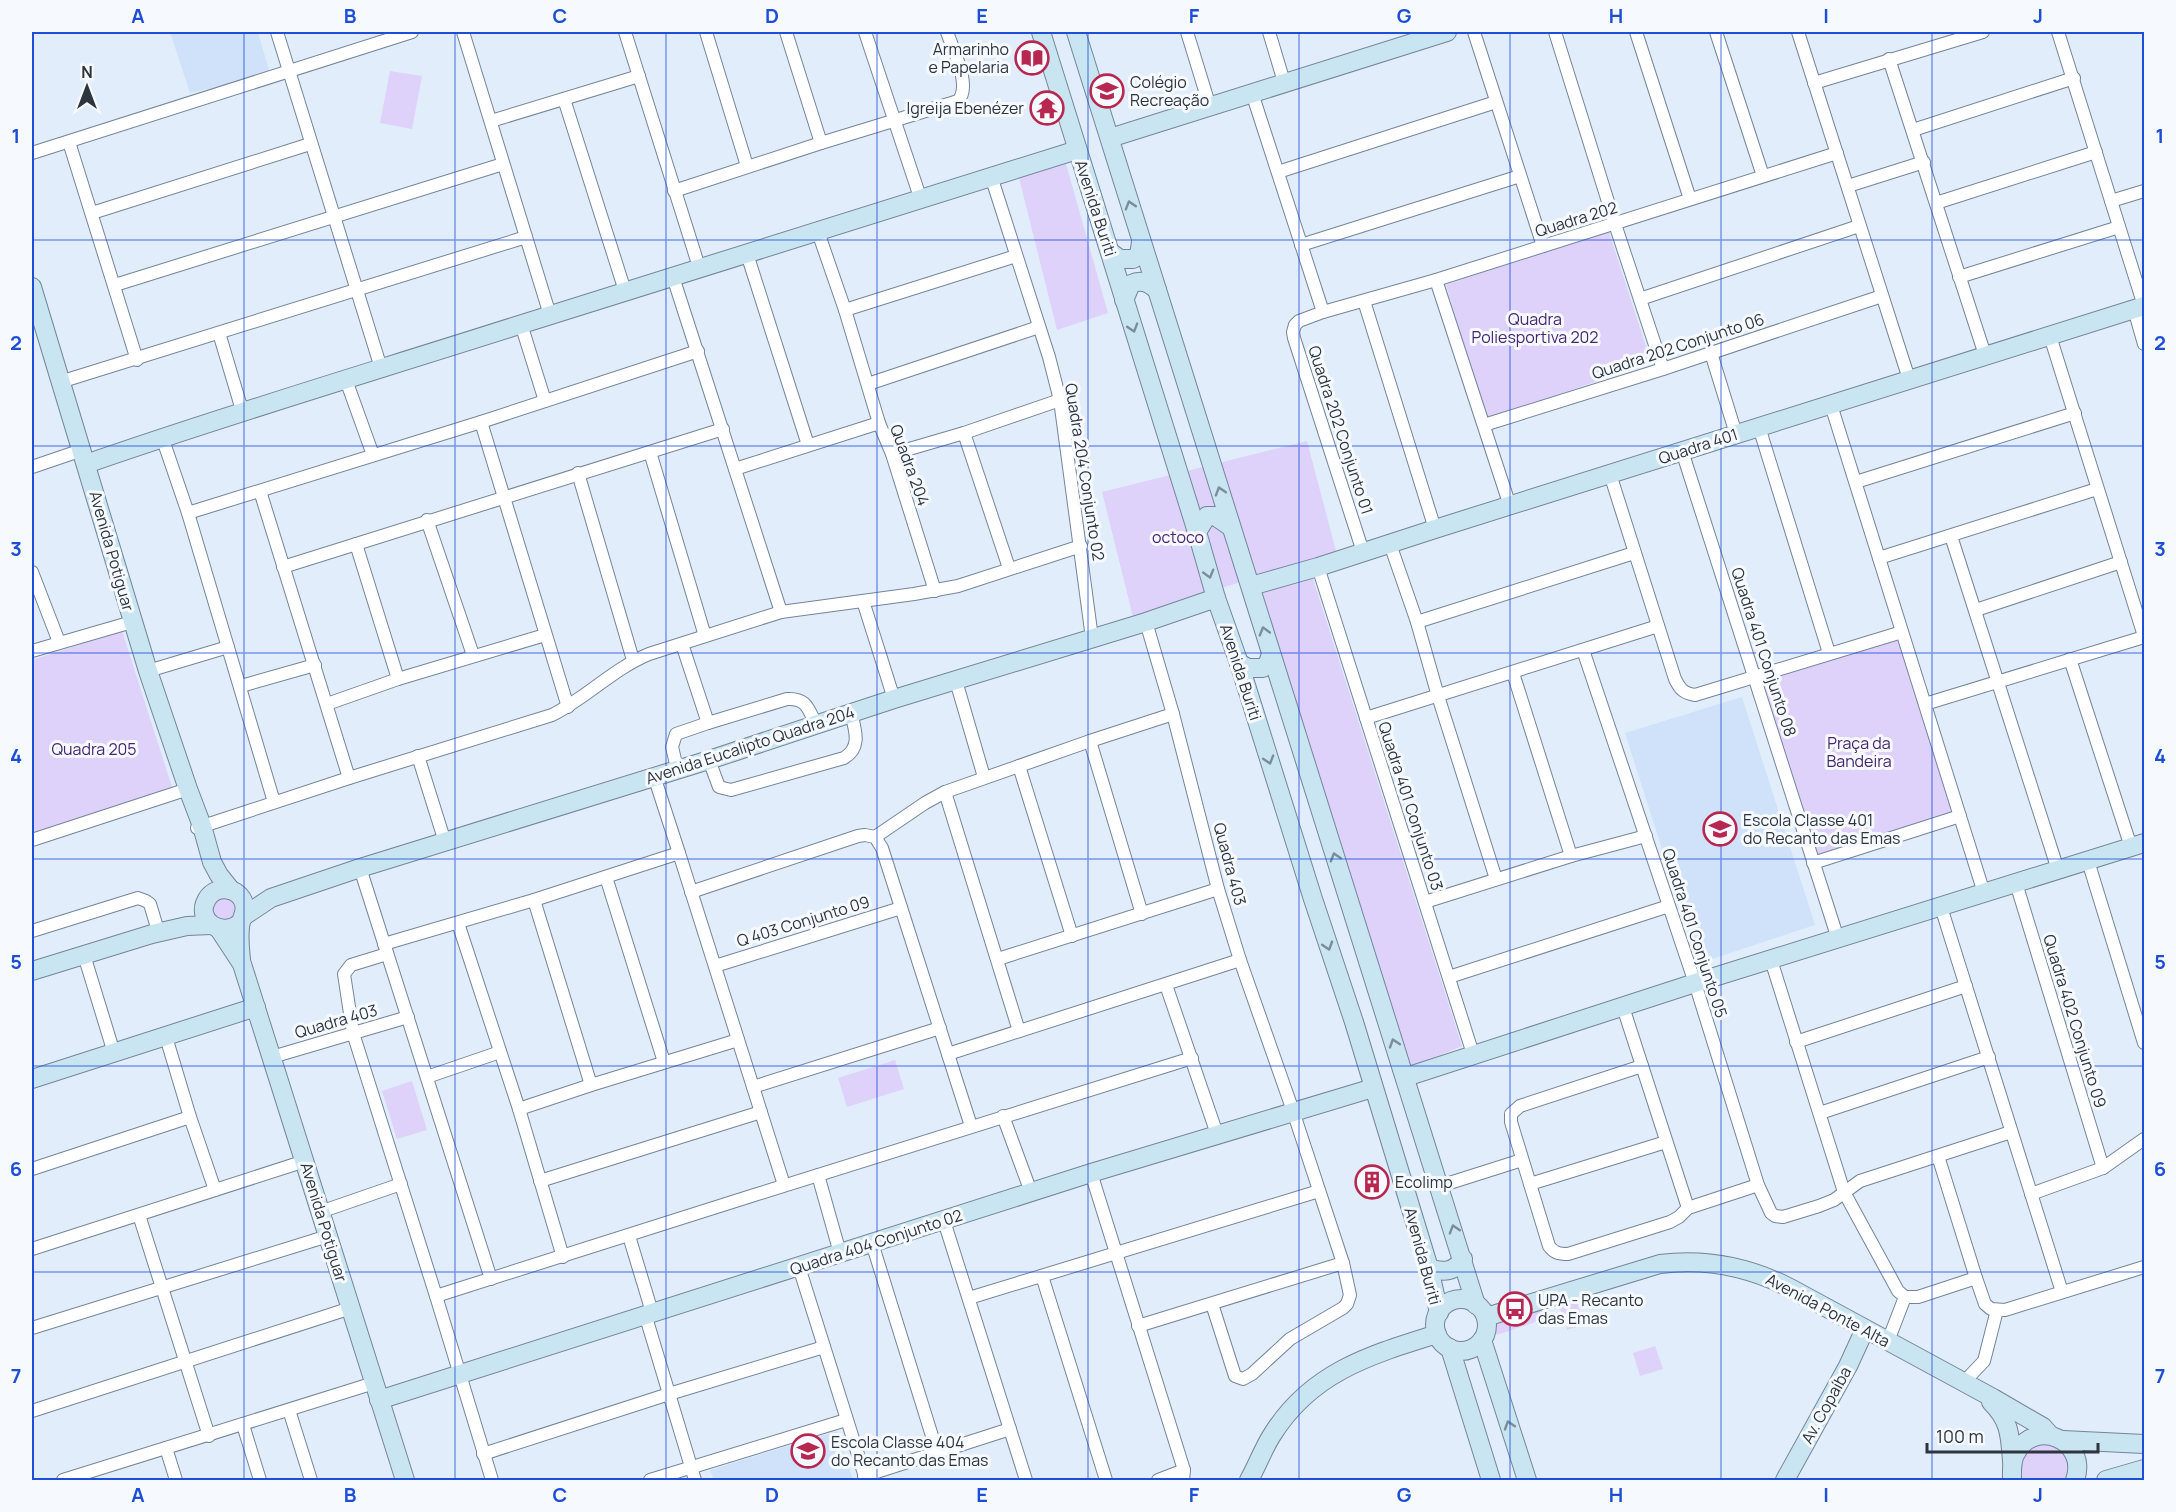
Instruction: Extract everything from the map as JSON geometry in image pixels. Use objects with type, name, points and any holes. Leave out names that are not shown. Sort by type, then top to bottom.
[{"type":"street","points":[[277,32],[381,368]]},
{"type":"street","points":[[32,153],[412,32]]},
{"type":"street","points":[[463,32],[550,315]]},
{"type":"street","points":[[625,32],[699,267]]},
{"type":"street","points":[[706,32],[747,166]]},
{"type":"street","points":[[786,32],[821,143]]},
{"type":"street","points":[[865,32],[920,197]]},
{"type":"street","points":[[674,191],[958,101],[962,96],[963,80],[947,32]]},
{"type":"street","name":"Avenida Buriti","points":[[1041,32],[1216,598],[1239,663],[1312,899],[1354,1022],[1430,1268],[1439,1313],[1437,1334]]},
{"type":"street","name":"Avenida Buriti","points":[[1076,32],[1384,1012],[1487,1329],[1482,1340],[1527,1480]]},
{"type":"street","points":[[1187,32],[1210,107]]},
{"type":"street","points":[[1269,32],[1284,82]]},
{"type":"street","points":[[1110,138],[1447,32]]},
{"type":"street","points":[[1474,32],[1543,246]]},
{"type":"street","points":[[1555,32],[1663,369]]},
{"type":"street","points":[[1636,32],[1690,199]]},
{"type":"street","points":[[1716,32],[1762,176]]},
{"type":"street","points":[[1798,32],[1909,379]]},
{"type":"street","points":[[1814,83],[1983,32]]},
{"type":"street","points":[[2058,32],[2119,227],[2141,307],[2145,344]]},
{"type":"street","points":[[1890,59],[1985,355]]},
{"type":"street","points":[[491,121],[639,76]]},
{"type":"street","points":[[1913,130],[2074,78]]},
{"type":"street","points":[[1252,93],[1323,312]]},
{"type":"street","points":[[564,99],[625,291]]},
{"type":"street","points":[[1278,172],[1496,102]]},
{"type":"street","points":[[69,142],[137,360]]},
{"type":"street","points":[[92,213],[310,144]]},
{"type":"street","points":[[32,467],[84,457],[162,437],[699,267],[818,232],[920,197],[1077,150]]},
{"type":"street","points":[[1936,203],[2096,152]]},
{"type":"street","name":"Quadra 202","points":[[1323,312],[1436,280],[1837,153]]},
{"type":"street","points":[[1848,186],[1924,162]]},
{"type":"street","points":[[115,285],[503,164]]},
{"type":"street","name":"Quadra 204 Conjunto 02","points":[[991,176],[1060,400],[1092,638]]},
{"type":"street","points":[[1301,245],[1520,176]]},
{"type":"street","points":[[2111,201],[2145,191]]},
{"type":"street","points":[[1640,299],[1859,226]]},
{"type":"street","points":[[1959,277],[2119,227]]},
{"type":"street","points":[[818,232],[845,310],[879,423]]},
{"type":"street","points":[[60,382],[137,360],[526,237]]},
{"type":"street","points":[[1110,252],[1120,259],[1134,260],[1139,255],[1141,243]]},
{"type":"street","points":[[747,254],[808,445]]},
{"type":"street","points":[[845,310],[1016,256]]},
{"type":"street","points":[[673,277],[781,612]]},
{"type":"street","points":[[1436,280],[1510,506]]},
{"type":"street","points":[[1124,300],[1131,284],[1137,282],[1150,284],[1157,290]]},
{"type":"street","name":"Avenida Potiguar","points":[[32,287],[132,622],[199,823],[215,869],[245,905],[240,943],[242,964],[405,1480]]},
{"type":"street","name":"Quadra 202 Conjunto 06","points":[[1484,425],[1663,369],[1882,296]]},
{"type":"street","points":[[1364,301],[1435,528]]},
{"type":"street","name":"Quadra 401","points":[[1251,586],[1318,567],[1435,528],[2141,307]]},
{"type":"street","name":"Quadra 202 Conjunto 01","points":[[1323,312],[1299,321],[1293,332],[1363,552]]},
{"type":"street","points":[[521,324],[545,401]]},
{"type":"street","points":[[868,384],[1039,327]]},
{"type":"street","points":[[219,333],[243,410]]},
{"type":"street","points":[[1924,704],[2145,637],[2140,602],[2121,562],[2050,336]]},
{"type":"street","points":[[188,513],[481,422],[698,351]]},
{"type":"street","points":[[1711,353],[1736,434]]},
{"type":"street","points":[[346,380],[373,455]]},
{"type":"street","points":[[892,454],[964,433],[1060,400]]},
{"type":"street","points":[[1831,405],[1984,893]]},
{"type":"street","points":[[1856,482],[2075,413]]},
{"type":"street","points":[[481,422],[502,497],[568,707]]},
{"type":"street","name":"Quadra 204","points":[[735,469],[879,423],[892,454],[934,591]]},
{"type":"street","points":[[1759,427],[1829,653]]},
{"type":"street","points":[[283,567],[723,429]]},
{"type":"street","points":[[964,433],[1009,568]]},
{"type":"street","points":[[162,437],[188,513],[274,802]]},
{"type":"street","points":[[650,452],[705,636]]},
{"type":"street","name":"Quadra 401 Conjunto 08","points":[[1682,452],[1838,939]]},
{"type":"street","points":[[578,473],[633,660]]},
{"type":"street","points":[[1610,474],[1675,679],[1685,693],[1695,695],[1902,632]]},
{"type":"street","points":[[1880,558],[2097,489]]},
{"type":"street","points":[[260,490],[349,778]]},
{"type":"street","points":[[1197,532],[1207,516],[1215,516],[1231,527]]},
{"type":"street","points":[[427,520],[473,655]]},
{"type":"street","points":[[1951,536],[2058,870]]},
{"type":"street","points":[[356,544],[398,679]]},
{"type":"street","points":[[1390,544],[1417,622],[1496,879]]},
{"type":"street","points":[[199,823],[274,802],[552,715],[568,707],[633,660],[781,612],[958,586],[1080,546]]},
{"type":"street","points":[[1417,622],[1634,553]]},
{"type":"street","points":[[1976,610],[2121,562]]},
{"type":"street","name":"Quadra 401 Conjunto 03","points":[[1318,567],[1473,1054]]},
{"type":"street","points":[[32,573],[59,642]]},
{"type":"street","name":"Avenida Eucalipto Quadra 204","points":[[285,892],[677,768],[709,760],[894,699],[1146,622],[1216,598]]},
{"type":"street","points":[[863,601],[894,699]]},
{"type":"street","points":[[32,651],[132,622]]},
{"type":"street","name":"Quadra 403","points":[[1146,622],[1173,714],[1218,889],[1240,960],[1320,1191],[1343,1263],[1350,1295],[1347,1304],[1290,1339],[1252,1374],[1243,1379],[1235,1376],[1212,1304]]},
{"type":"street","points":[[1365,718],[1658,626]]},
{"type":"street","points":[[327,704],[473,655],[545,635]]},
{"type":"street","points":[[682,644],[708,723]]},
{"type":"street","points":[[148,671],[228,647]]},
{"type":"street","name":"Quadra 401 Conjunto 05","points":[[1583,650],[1695,983],[1758,1185],[1771,1213],[1774,1216],[1783,1217],[1834,1200],[1844,1192]]},
{"type":"street","points":[[1239,663],[1248,668],[1263,668],[1268,663],[1271,654]]},
{"type":"street","points":[[1406,1077],[1695,983],[2138,845],[2070,659]]},
{"type":"street","points":[[241,686],[315,665]]},
{"type":"street","points":[[1513,673],[1571,856]]},
{"type":"street","points":[[956,681],[984,777]]},
{"type":"street","points":[[677,768],[672,747],[676,734],[708,723],[796,699],[806,705],[816,724]]},
{"type":"street","points":[[709,760],[719,787],[731,790],[844,758],[851,754],[856,743],[850,713]]},
{"type":"street","points":[[691,892],[858,836],[875,837],[945,792],[1173,714]]},
{"type":"street","points":[[1090,741],[1142,914]]},
{"type":"street","points":[[418,756],[445,842]]},
{"type":"street","points":[[1019,766],[1072,936]]},
{"type":"street","points":[[654,776],[784,1185]]},
{"type":"street","points":[[32,840],[188,789]]},
{"type":"street","points":[[945,792],[1019,1031]]},
{"type":"street","points":[[1813,863],[1960,816]]},
{"type":"street","name":"Avenida Potiguar","points":[[199,823],[208,876],[206,917],[242,964]]},
{"type":"street","points":[[1425,902],[1571,856],[1646,836]]},
{"type":"street","points":[[875,837],[882,848],[971,1126]]},
{"type":"street","points":[[492,1480],[353,1033],[344,974],[351,965],[386,949],[458,922],[679,853]]},
{"type":"street","points":[[2088,861],[2145,1042]]},
{"type":"street","points":[[360,868],[491,1279]]},
{"type":"street","points":[[606,877],[664,1062]]},
{"type":"street","name":"Quadra 402 Conjunto 09","points":[[2016,883],[2103,1168]]},
{"type":"street","points":[[998,959],[1218,889]]},
{"type":"street","points":[[32,970],[156,932],[184,921],[218,890],[262,896],[285,892]]},
{"type":"street","points":[[156,932],[187,926],[232,928],[264,902],[285,892]]},
{"type":"street","points":[[32,931],[138,898],[150,904],[156,932]]},
{"type":"street","points":[[534,900],[591,1084]]},
{"type":"street","points":[[1449,976],[1669,906]]},
{"type":"street","points":[[1941,907],[2062,1292]]},
{"type":"street","name":"Q 403 Conjunto 09","points":[[715,966],[901,908]]},
{"type":"street","points":[[458,922],[519,1109],[563,1257]]},
{"type":"street","points":[[84,955],[114,1053]]},
{"type":"street","points":[[948,1054],[1240,960]]},
{"type":"street","points":[[1771,960],[1844,1192],[1898,1291],[1905,1297],[1918,1297],[1976,1278]]},
{"type":"street","points":[[1166,985],[1217,1134]]},
{"type":"street","points":[[1796,1042],[1966,986]]},
{"type":"street","points":[[1354,1022],[1360,1010],[1366,1006],[1384,1012]]},
{"type":"street","points":[[1623,1007],[1688,1208]]},
{"type":"street","points":[[32,1079],[256,1008]]},
{"type":"street","name":"Quadra 403","points":[[272,1057],[408,1017]]},
{"type":"street","points":[[753,1087],[940,1028]]},
{"type":"street","points":[[166,1036],[215,1190]]},
{"type":"street","points":[[519,1109],[591,1084],[738,1040]]},
{"type":"street","points":[[427,1077],[500,1052]]},
{"type":"street","points":[[1820,1113],[1989,1057]]},
{"type":"street","points":[[436,1296],[1192,1058]]},
{"type":"street","points":[[1642,1066],[1515,1109],[1511,1114],[1511,1122],[1522,1160],[1552,1251],[1568,1254],[1670,1222],[1688,1208],[1758,1185]]},
{"type":"street","name":"Quadra 404 Conjunto 02","points":[[377,1392],[460,1373],[1090,1173],[1373,1088]]},
{"type":"street","points":[[540,1181],[761,1112]]},
{"type":"street","points":[[1003,1116],[1031,1192]]},
{"type":"street","points":[[32,1169],[190,1117]]},
{"type":"street","points":[[1844,1192],[1860,1181],[2011,1132]]},
{"type":"street","points":[[2031,1194],[2103,1168],[2145,1139]]},
{"type":"street","points":[[1530,1184],[1666,1142]]},
{"type":"street","points":[[1938,1156],[1976,1278],[1985,1304],[1990,1309],[2006,1310],[2145,1267]]},
{"type":"street","points":[[1440,1185],[1522,1160]]},
{"type":"street","points":[[32,1249],[305,1161]]},
{"type":"street","points":[[1090,1173],[1184,1475],[1158,1480]]},
{"type":"street","points":[[818,1175],[840,1252]]},
{"type":"street","points":[[320,1212],[400,1184]]},
{"type":"street","points":[[969,1298],[1320,1191]]},
{"type":"street","points":[[139,1215],[208,1436]]},
{"type":"street","points":[[944,1221],[1026,1480]]},
{"type":"street","points":[[32,1328],[328,1236]]},
{"type":"street","points":[[629,1236],[669,1394],[695,1480]]},
{"type":"street","points":[[872,1243],[937,1452]]},
{"type":"street","points":[[1430,1268],[1448,1271],[1455,1268],[1463,1259]]},
{"type":"street","name":"Avenida Ponte Alta","points":[[1481,1311],[1660,1264],[1702,1261],[1731,1265],[1763,1274],[2043,1427],[2056,1438]]},
{"type":"street","points":[[1138,1326],[1343,1263]]},
{"type":"street","points":[[799,1267],[865,1478],[937,1452],[1010,1430]]},
{"type":"street","points":[[1042,1276],[1106,1480]]},
{"type":"street","points":[[1878,1336],[1905,1297]]},
{"type":"street","name":"Avenida Buriti","points":[[1439,1313],[1446,1304],[1462,1300],[1481,1311]]},
{"type":"street","points":[[32,1412],[351,1308]]},
{"type":"street","points":[[1964,1383],[1984,1361],[1997,1310]]},
{"type":"street","points":[[1249,1480],[1272,1435],[1295,1405],[1317,1385],[1352,1363],[1437,1334],[1441,1342],[1450,1348],[1464,1351],[1472,1349],[1482,1340]]},
{"type":"street","name":"Av. Copaíba","points":[[1785,1480],[1848,1366],[1878,1336]]},
{"type":"street","name":"Av. Copaíba","points":[[1797,1480],[1878,1336]]},
{"type":"street","points":[[483,1454],[824,1347]]},
{"type":"street","points":[[1450,1348],[1491,1480]]},
{"type":"street","points":[[63,1480],[93,1476],[166,1448],[289,1410],[377,1392]]},
{"type":"street","name":"Avenida Ponte Alta","points":[[1986,1396],[1999,1410],[2008,1425],[2013,1474]]},
{"type":"street","points":[[289,1410],[311,1480]]},
{"type":"street","points":[[650,1480],[846,1420]]},
{"type":"street","points":[[243,1425],[260,1480]]},
{"type":"street","points":[[2013,1474],[2015,1454],[2021,1445],[2029,1439],[2040,1436],[2121,1445],[2145,1444]]},
{"type":"street","points":[[2056,1438],[2068,1445],[2076,1457],[2078,1471],[2075,1480]]},
{"type":"street","points":[[166,1448],[176,1480]]},
{"type":"street","points":[[2106,1480],[2145,1468]]},
{"type":"shaded area","points":[[170,32],[258,32],[270,74],[190,93]]},
{"type":"shaded area","name":"Escola Classe 401 do Recanto das Emas","points":[[1742,697],[1815,925],[1706,961],[1696,956],[1625,733]]},
{"type":"shaded area","name":"Escola Classe 404 do Recanto das Emas","points":[[837,1431],[853,1480],[714,1480],[710,1470]]},
{"type":"green space","points":[[390,71],[422,76],[412,129],[380,123]]},
{"type":"green space","points":[[1066,164],[1108,313],[1057,330],[1019,178]]},
{"type":"green space","name":"Quadra Poliesportiva 202","points":[[1608,229],[1651,362],[1486,420],[1446,285]]},
{"type":"green space","name":"octoco","points":[[1307,441],[1336,551],[1133,617],[1102,492]]},
{"type":"green space","points":[[1312,576],[1462,1046],[1409,1068],[1261,591]]},
{"type":"green space","name":"Quadra 205","points":[[122,631],[172,787],[32,837],[32,660]]},
{"type":"green space","name":"Praça da Bandeira","points":[[1899,636],[1955,813],[1815,858],[1760,679]]},
{"type":"green space","points":[[226,893],[241,908],[227,926],[208,912],[208,907]]},
{"type":"green space","points":[[895,1060],[904,1089],[847,1107],[838,1078]]},
{"type":"green space","points":[[412,1081],[427,1130],[397,1139],[382,1091]]},
{"type":"green space","points":[[1576,1298],[1584,1325],[1567,1330],[1563,1313],[1556,1307],[1559,1302]]},
{"type":"green space","points":[[1535,1310],[1547,1312],[1550,1317],[1497,1335],[1493,1323]]},
{"type":"green space","points":[[1655,1346],[1663,1369],[1640,1376],[1633,1353]]},
{"type":"green space","points":[[2047,1441],[2069,1456],[2069,1480],[2021,1480],[2018,1473],[2022,1452]]},
{"type":"place","name":"Armarinho e Papelaria","points":[[1032,58]]},
{"type":"place","name":"Colégio Recreação","points":[[1107,91]]},
{"type":"place","name":"Igreija Ebenézer","points":[[1047,108]]},
{"type":"place","name":"Escola Classe 401 do Recanto das Emas","points":[[1720,829]]},
{"type":"place","name":"Ecolimp","points":[[1372,1182]]},
{"type":"place","name":"UPA - Recanto das Emas","points":[[1515,1309]]},
{"type":"place","name":"Escola Classe 404 do Recanto das Emas","points":[[808,1451]]}]
